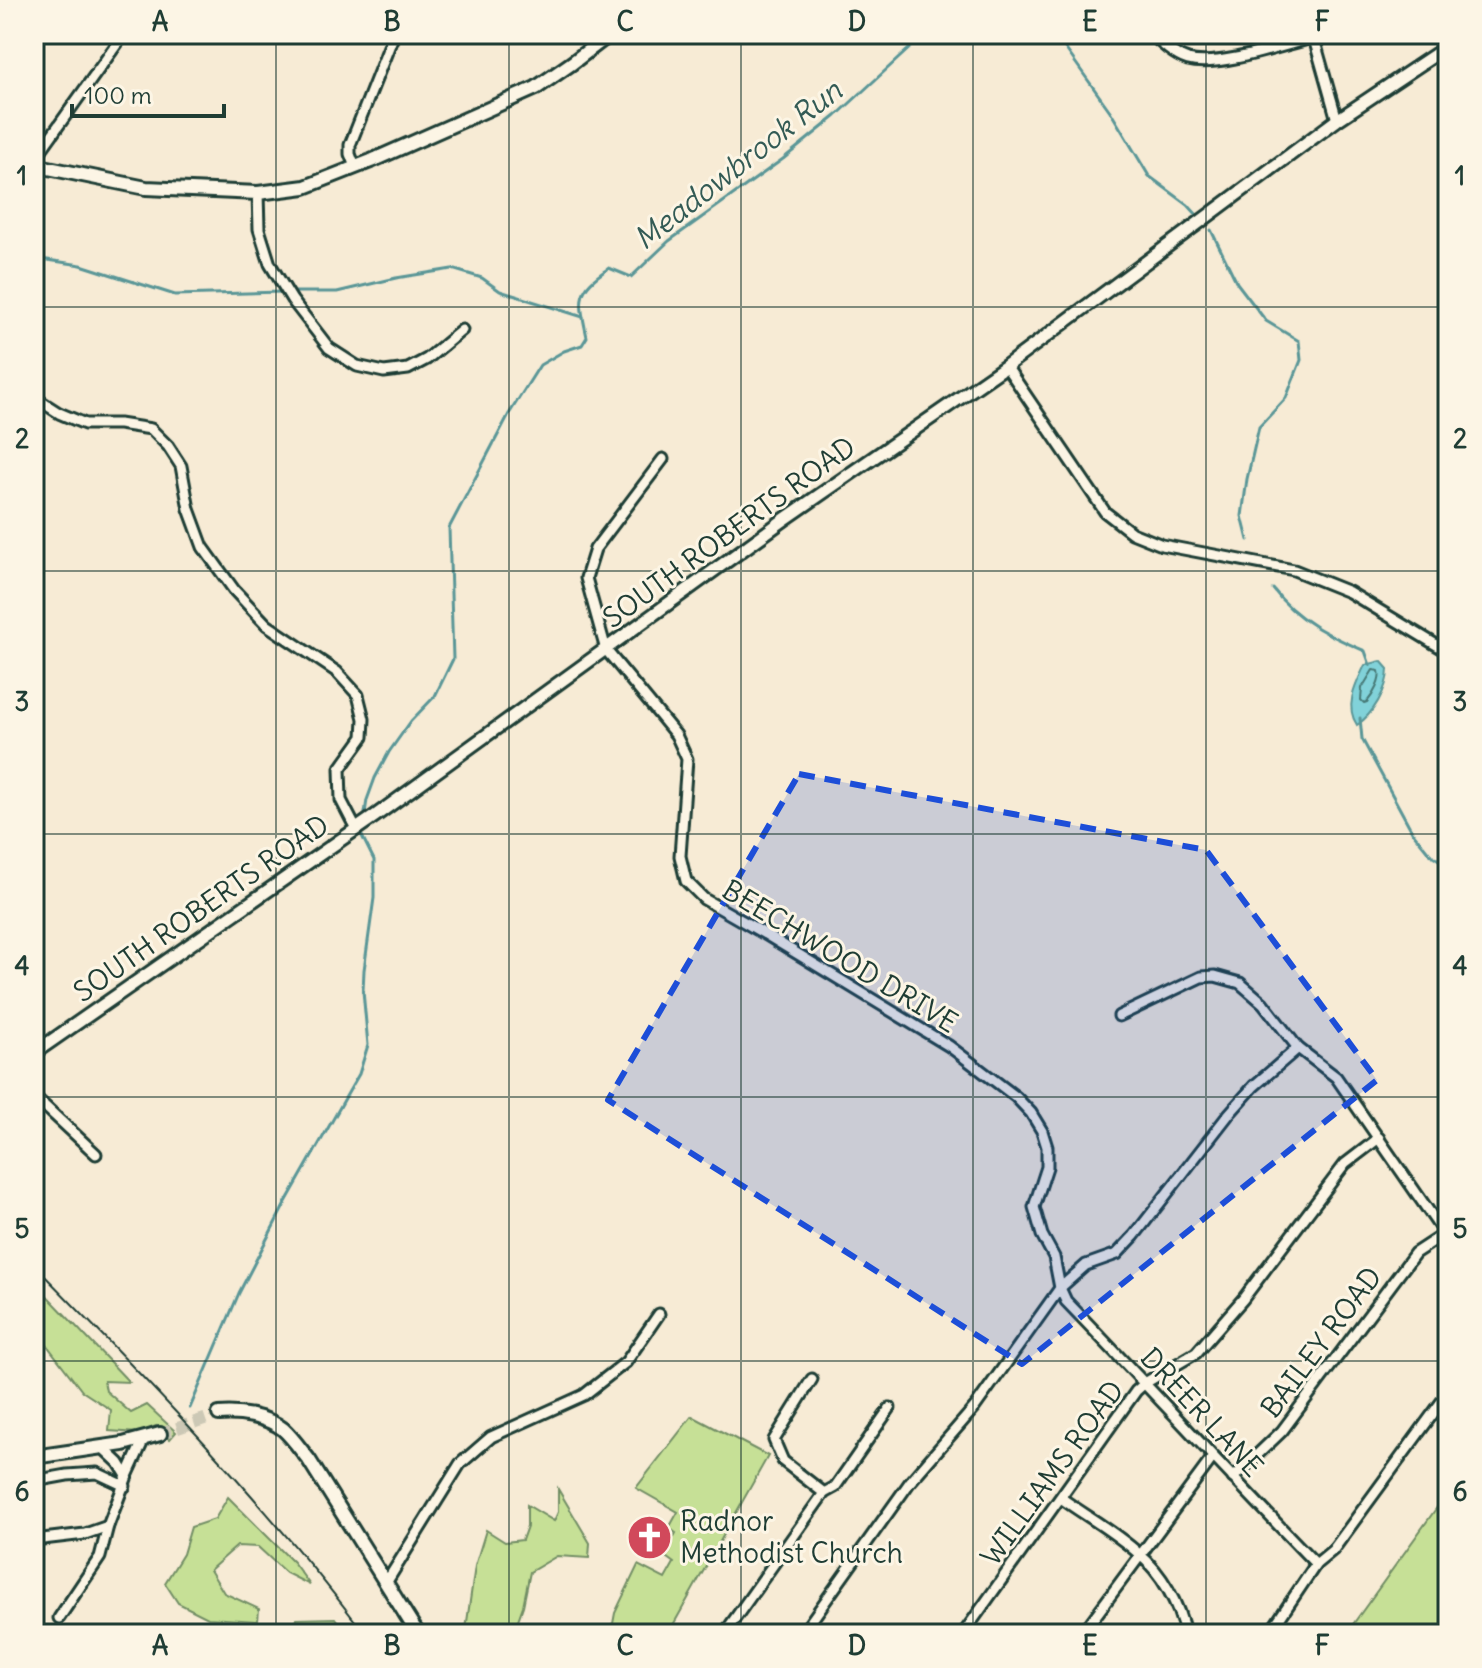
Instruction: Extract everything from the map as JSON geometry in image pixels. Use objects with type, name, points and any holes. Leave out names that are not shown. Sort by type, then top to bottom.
[{"type":"main road","points":[[34,162],[146,188],[258,193],[305,187],[536,88],[610,34]]},
{"type":"main road","points":[[219,1414],[247,1415],[280,1427],[309,1460],[418,1634]]},
{"type":"main road","points":[[34,1457],[160,1434]]},
{"type":"street","points":[[34,162],[124,34]]},
{"type":"street","points":[[355,167],[350,145],[394,34]]},
{"type":"street","points":[[1152,34],[1186,60],[1217,62],[1312,36],[1337,120]]},
{"type":"street","name":"SOUTH ROBERTS ROAD","points":[[34,1053],[356,829],[785,519],[1006,366],[1337,120],[1448,46]]},
{"type":"street","points":[[258,193],[259,229],[270,264],[292,300],[329,348],[357,366],[384,372],[408,369],[427,359],[462,330]]},
{"type":"street","points":[[1006,366],[1105,512],[1132,533],[1162,545],[1294,570],[1349,592],[1448,652]]},
{"type":"street","points":[[34,397],[59,413],[85,424],[119,424],[151,429],[168,446],[181,466],[189,509],[203,547],[234,590],[267,625],[337,672],[358,695],[364,719],[363,737],[340,769],[341,800],[356,829]]},
{"type":"street","points":[[606,650],[586,578],[595,549],[663,459]]},
{"type":"street","name":"BEECHWOOD DRIVE","points":[[606,650],[676,735],[687,759],[680,856],[686,881],[704,899],[949,1046],[1016,1097],[1031,1113],[1047,1147],[1047,1167],[1034,1207],[1042,1235],[1054,1257],[1060,1288]]},
{"type":"street","points":[[1119,1016],[1201,977],[1215,976],[1240,983],[1263,1003],[1298,1048],[1336,1077],[1446,1236]]},
{"type":"street","points":[[802,1634],[910,1482],[975,1407],[1060,1288],[1086,1265],[1117,1254],[1126,1245],[1229,1114],[1254,1086],[1298,1048]]},
{"type":"street","points":[[34,1096],[96,1154]]},
{"type":"street","name":"WILLIAMS ROAD","points":[[963,1634],[1136,1391],[1196,1353],[1243,1299],[1345,1164],[1379,1138]]},
{"type":"street","name":"BAILEY ROAD","points":[[1233,1478],[1282,1431],[1415,1253],[1446,1236]]},
{"type":"street","name":"DREER LANE","points":[[1060,1288],[1066,1301],[1316,1564]]},
{"type":"street","points":[[386,1583],[460,1464],[491,1437],[584,1395],[626,1362],[659,1314]]},
{"type":"street","points":[[812,1379],[774,1440],[783,1461],[824,1493]]},
{"type":"street","points":[[1269,1634],[1316,1564],[1333,1550],[1448,1393]]},
{"type":"street","points":[[724,1634],[824,1493],[835,1487],[890,1408]]},
{"type":"street","points":[[59,1618],[100,1557],[108,1526],[144,1439]]},
{"type":"street","points":[[102,1447],[119,1463],[126,1481]]},
{"type":"street","points":[[1082,1634],[1213,1457]]},
{"type":"street","points":[[34,1481],[97,1473],[126,1481]]},
{"type":"street","points":[[1061,1498],[1140,1554],[1165,1584],[1181,1615],[1185,1634]]},
{"type":"street","points":[[34,1540],[85,1534],[108,1526]]},
{"type":"highlighted area","points":[[799,774],[1206,850],[1377,1080],[1022,1364],[608,1100]]},
{"type":"green space","points":[[34,1282],[129,1382],[104,1381],[106,1391],[131,1413],[147,1405],[176,1432],[170,1439],[156,1426],[139,1433],[109,1431],[111,1410],[82,1391],[40,1336],[34,1313]]},
{"type":"green space","points":[[692,1416],[768,1456],[668,1634],[611,1634],[615,1613],[638,1565],[665,1579],[674,1563],[663,1555],[676,1533],[669,1528],[678,1512],[636,1488]]},
{"type":"green space","points":[[558,1489],[590,1543],[589,1558],[557,1556],[530,1572],[513,1634],[462,1634],[466,1629],[475,1566],[486,1530],[505,1542],[522,1540],[527,1526],[527,1505],[554,1521],[558,1512]]},
{"type":"green space","points":[[1448,1492],[1448,1634],[1346,1634]]},
{"type":"green space","points":[[228,1497],[293,1562],[310,1585],[286,1573],[258,1547],[237,1546],[210,1570],[224,1593],[259,1609],[258,1621],[208,1618],[178,1603],[165,1583],[183,1554],[191,1527],[215,1519]]},
{"type":"green space","points":[[335,1618],[347,1634],[292,1634],[297,1619]]},
{"type":"water","points":[[1381,661],[1388,669],[1382,693],[1357,725],[1351,703],[1355,687],[1365,665]]},
{"type":"waterway","points":[[365,813],[375,778],[389,752],[411,721],[435,696],[453,659],[449,528],[509,414],[540,365],[582,345],[587,337],[581,305],[590,283],[609,268],[631,277],[669,241],[783,159],[836,116],[925,34]]},
{"type":"waterway","points":[[1055,34],[1110,111],[1149,176],[1197,215]]},
{"type":"waterway","points":[[1211,230],[1237,283],[1266,321],[1299,341],[1301,360],[1286,398],[1259,427],[1242,516],[1248,540]]},
{"type":"waterway","name":"Meadowbrook Run","points":[[34,258],[81,265],[175,295],[283,292]]},
{"type":"waterway","name":"Meadowbrook Run","points":[[291,292],[337,292],[452,269],[482,278],[500,291],[583,317]]},
{"type":"waterway","points":[[1273,589],[1303,618],[1365,651],[1370,665]]},
{"type":"waterway","points":[[1360,718],[1362,739],[1413,833],[1430,854],[1448,866]]},
{"type":"waterway","points":[[190,1408],[239,1293],[286,1202],[359,1074],[368,1045],[363,991],[374,898],[374,860],[362,836]]},
{"type":"tunnel","points":[[160,1434],[219,1414]]},
{"type":"tram line","points":[[34,1265],[247,1490],[365,1634]]},
{"type":"place","name":"Radnor Methodist Church","points":[[649,1537]]}]
